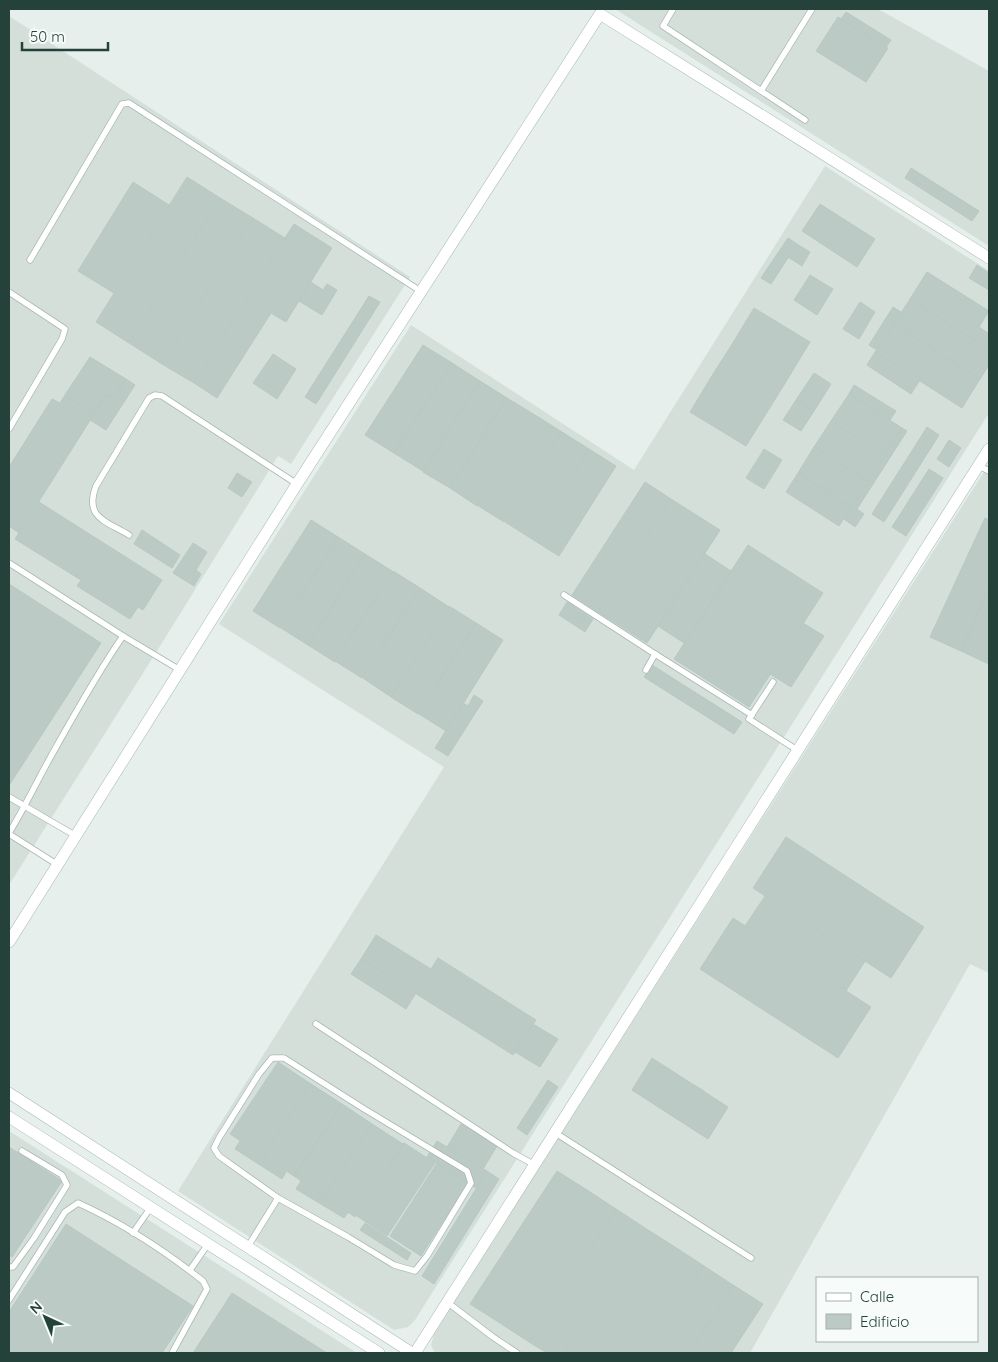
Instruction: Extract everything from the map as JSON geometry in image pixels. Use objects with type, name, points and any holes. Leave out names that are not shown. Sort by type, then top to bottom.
[{"type":"street","points":[[9,942],[600,11],[989,258]]},
{"type":"street","points":[[9,1093],[247,1248],[413,1353],[989,449]]},
{"type":"street","points":[[9,1117],[379,1353]]},
{"type":"lane","points":[[673,9],[663,26],[805,120]]},
{"type":"lane","points":[[761,91],[812,9]]},
{"type":"lane","points":[[30,260],[122,104],[129,103],[422,292]]},
{"type":"lane","points":[[9,292],[65,329],[62,339],[9,429]]},
{"type":"lane","points":[[129,535],[99,518],[92,507],[92,497],[96,486],[149,398],[155,395],[162,396],[298,484]]},
{"type":"lane","points":[[978,466],[989,471]]},
{"type":"lane","points":[[9,563],[180,670]]},
{"type":"lane","points":[[564,595],[752,714]]},
{"type":"lane","points":[[58,865],[9,833],[25,807],[48,760],[105,662],[123,636]]},
{"type":"lane","points":[[646,670],[655,654]]},
{"type":"lane","points":[[773,682],[749,719],[797,750]]},
{"type":"lane","points":[[9,797],[76,836]]},
{"type":"lane","points":[[316,1024],[533,1164]]},
{"type":"lane","points":[[272,1058],[284,1058],[360,1107],[467,1171],[471,1183],[427,1256],[415,1271],[394,1265],[278,1198],[219,1156],[214,1148],[259,1074],[272,1058]]},
{"type":"lane","points":[[554,1132],[750,1258]]},
{"type":"lane","points":[[9,1267],[13,1267],[34,1238],[67,1185],[62,1175],[22,1151]]},
{"type":"lane","points":[[247,1248],[278,1198]]},
{"type":"lane","points":[[9,1300],[65,1212],[78,1203],[100,1213],[132,1232],[190,1270],[203,1281],[207,1289],[172,1353]]},
{"type":"lane","points":[[132,1232],[150,1207]]},
{"type":"lane","points":[[190,1270],[208,1244]]},
{"type":"lane","points":[[447,1302],[517,1353]]},
{"type":"shaded area","points":[[615,9],[878,9],[989,71],[989,246]]},
{"type":"shaded area","points":[[9,16],[410,277],[291,464],[278,456],[9,885]]},
{"type":"shaded area","points":[[825,166],[989,271],[989,413],[415,1320],[408,1327],[394,1330],[178,1191],[444,767],[219,624],[411,325],[634,470]]},
{"type":"shaded area","points":[[989,464],[989,973],[970,964],[750,1353],[435,1353],[431,1345],[435,1331]]},
{"type":"shaded area","points":[[9,1131],[357,1353],[9,1353]]},
{"type":"building","points":[[846,12],[891,40],[886,47],[841,19]]},
{"type":"building","points":[[838,17],[888,48],[866,82],[816,51]]},
{"type":"building","points":[[911,168],[979,211],[972,221],[905,178]]},
{"type":"building","points":[[187,177],[220,198],[129,343],[96,322]]},
{"type":"building","points":[[133,182],[169,205],[114,293],[78,271]]},
{"type":"building","points":[[220,198],[253,218],[162,364],[129,343]]},
{"type":"building","points":[[820,204],[875,239],[857,267],[802,231]]},
{"type":"building","points":[[253,218],[285,238],[194,383],[162,364]]},
{"type":"building","points":[[294,224],[332,248],[323,262],[285,238]]},
{"type":"building","points":[[285,238],[323,262],[286,322],[271,313],[217,398],[194,383]]},
{"type":"building","points":[[788,238],[797,244],[771,284],[761,278]]},
{"type":"building","points":[[797,244],[810,252],[802,266],[788,257]]},
{"type":"building","points":[[977,265],[989,273],[989,290],[969,278]]},
{"type":"building","points":[[927,272],[989,311],[979,327],[989,334],[989,350],[910,299]]},
{"type":"building","points":[[810,275],[833,289],[817,315],[794,300]]},
{"type":"building","points":[[311,282],[323,290],[327,284],[337,290],[322,315],[299,301]]},
{"type":"building","points":[[369,296],[380,302],[316,404],[305,397]]},
{"type":"building","points":[[910,299],[989,350],[989,365],[980,379],[894,324]]},
{"type":"building","points":[[860,302],[875,312],[859,339],[843,329]]},
{"type":"building","points":[[893,307],[901,312],[877,350],[869,345]]},
{"type":"building","points":[[754,308],[810,342],[787,380],[731,346]]},
{"type":"building","points":[[894,324],[980,379],[962,408],[875,352]]},
{"type":"building","points":[[423,345],[452,363],[394,453],[365,435]]},
{"type":"building","points":[[731,346],[787,380],[769,409],[713,374]]},
{"type":"building","points":[[875,352],[920,380],[911,394],[867,365]]},
{"type":"building","points":[[273,354],[296,369],[277,399],[253,383]]},
{"type":"building","points":[[90,357],[126,379],[114,398],[107,394],[94,414],[65,395]]},
{"type":"building","points":[[452,363],[480,381],[423,471],[394,453]]},
{"type":"building","points":[[814,373],[831,384],[814,411],[796,400]]},
{"type":"building","points":[[713,374],[769,409],[746,446],[690,412]]},
{"type":"building","points":[[126,379],[135,385],[106,430],[90,420],[107,394],[114,398]]},
{"type":"building","points":[[480,381],[507,398],[450,488],[423,472]]},
{"type":"building","points":[[854,385],[896,411],[890,420],[849,394]]},
{"type":"building","points":[[849,394],[902,428],[885,455],[831,421]]},
{"type":"building","points":[[65,395],[94,414],[19,533],[9,526],[9,467],[52,399],[60,403]]},
{"type":"building","points":[[507,398],[535,415],[477,506],[450,488]]},
{"type":"building","points":[[796,400],[814,411],[801,431],[783,420]]},
{"type":"building","points":[[535,415],[562,432],[504,522],[477,505]]},
{"type":"building","points":[[831,421],[885,455],[868,482],[814,447]]},
{"type":"building","points":[[927,427],[939,435],[884,522],[872,514]]},
{"type":"building","points":[[902,428],[907,431],[857,509],[864,514],[855,527],[844,519]]},
{"type":"building","points":[[562,432],[589,449],[532,539],[505,522]]},
{"type":"building","points":[[949,440],[961,448],[949,467],[937,459]]},
{"type":"building","points":[[814,447],[868,482],[851,507],[798,473]]},
{"type":"building","points":[[589,449],[616,466],[559,556],[532,539]]},
{"type":"building","points":[[764,449],[782,460],[764,489],[746,478]]},
{"type":"building","points":[[929,469],[943,478],[906,536],[892,527]]},
{"type":"building","points":[[237,473],[252,482],[242,497],[228,488]]},
{"type":"building","points":[[798,473],[851,507],[839,526],[786,492]]},
{"type":"building","points":[[645,482],[671,499],[598,612],[572,595]]},
{"type":"building","points":[[671,499],[720,530],[647,643],[598,612]]},
{"type":"building","points":[[39,502],[162,580],[143,610],[138,607],[130,619],[77,586],[81,580],[15,539]]},
{"type":"building","points":[[985,518],[989,520],[989,589],[961,651],[930,637]]},
{"type":"building","points":[[311,520],[338,537],[280,628],[253,611]]},
{"type":"building","points":[[142,530],[180,555],[172,568],[134,544]]},
{"type":"building","points":[[338,537],[365,554],[308,645],[281,628]]},
{"type":"building","points":[[193,543],[207,552],[196,570],[201,574],[194,586],[173,573]]},
{"type":"building","points":[[748,545],[823,593],[749,707],[674,659]]},
{"type":"building","points":[[365,554],[392,571],[335,662],[308,645]]},
{"type":"building","points":[[705,554],[731,571],[684,643],[658,626]]},
{"type":"building","points":[[393,571],[420,588],[362,678],[335,661]]},
{"type":"building","points":[[9,584],[101,643],[10,784],[9,783]]},
{"type":"building","points":[[420,588],[449,607],[391,697],[363,678]]},
{"type":"building","points":[[989,589],[989,664],[961,651]]},
{"type":"building","points":[[567,602],[593,619],[585,632],[559,615]]},
{"type":"building","points":[[449,606],[476,623],[418,714],[391,697]]},
{"type":"building","points":[[578,612],[585,617],[580,624],[573,619]]},
{"type":"building","points":[[476,623],[503,640],[446,731],[419,714]]},
{"type":"building","points":[[803,623],[824,636],[791,687],[770,674]]},
{"type":"building","points":[[652,665],[742,722],[734,734],[644,677]]},
{"type":"building","points":[[474,695],[483,701],[448,756],[435,748],[463,703],[468,706]]},
{"type":"building","points":[[786,837],[924,927],[891,978],[753,888]]},
{"type":"building","points":[[765,896],[865,961],[846,991],[745,926]]},
{"type":"building","points":[[733,918],[871,1007],[838,1058],[700,969]]},
{"type":"building","points":[[376,935],[431,969],[438,958],[536,1020],[513,1055],[361,959]]},
{"type":"building","points":[[361,959],[416,993],[406,1009],[351,974]]},
{"type":"building","points":[[533,1024],[558,1039],[540,1067],[515,1052]]},
{"type":"building","points":[[652,1058],[728,1107],[708,1139],[632,1090]]},
{"type":"building","points":[[278,1062],[311,1084],[263,1156],[230,1134]]},
{"type":"building","points":[[548,1080],[558,1087],[527,1135],[517,1128]]},
{"type":"building","points":[[311,1084],[342,1104],[294,1176],[263,1156]]},
{"type":"building","points":[[694,1085],[704,1091],[697,1102],[686,1096]]},
{"type":"building","points":[[342,1104],[372,1124],[325,1197],[294,1176]]},
{"type":"building","points":[[372,1124],[403,1144],[355,1217],[325,1196]]},
{"type":"building","points":[[461,1124],[497,1146],[483,1169],[447,1147]]},
{"type":"building","points":[[240,1141],[286,1172],[282,1179],[235,1149]]},
{"type":"building","points":[[437,1141],[487,1171],[476,1188],[427,1157]]},
{"type":"building","points":[[404,1143],[435,1163],[387,1236],[357,1216]]},
{"type":"building","points":[[9,1147],[62,1181],[12,1257],[9,1255]]},
{"type":"building","points":[[437,1163],[468,1183],[421,1256],[390,1236]]},
{"type":"building","points":[[487,1171],[499,1179],[434,1284],[422,1276]]},
{"type":"building","points":[[557,1171],[587,1190],[500,1323],[470,1304]]},
{"type":"building","points":[[301,1181],[348,1212],[344,1218],[296,1189]]},
{"type":"building","points":[[587,1190],[616,1209],[529,1342],[500,1323]]},
{"type":"building","points":[[616,1209],[645,1228],[564,1353],[547,1353],[529,1342]]},
{"type":"building","points":[[365,1223],[411,1253],[407,1260],[360,1230]]},
{"type":"building","points":[[66,1224],[193,1306],[162,1353],[9,1353],[9,1312]]},
{"type":"building","points":[[645,1228],[675,1247],[605,1353],[563,1353]]},
{"type":"building","points":[[675,1247],[704,1266],[647,1353],[605,1353]]},
{"type":"building","points":[[704,1266],[733,1285],[689,1353],[647,1353]]},
{"type":"building","points":[[733,1285],[763,1304],[731,1353],[688,1353]]},
{"type":"building","points":[[232,1293],[327,1353],[193,1353]]}]
